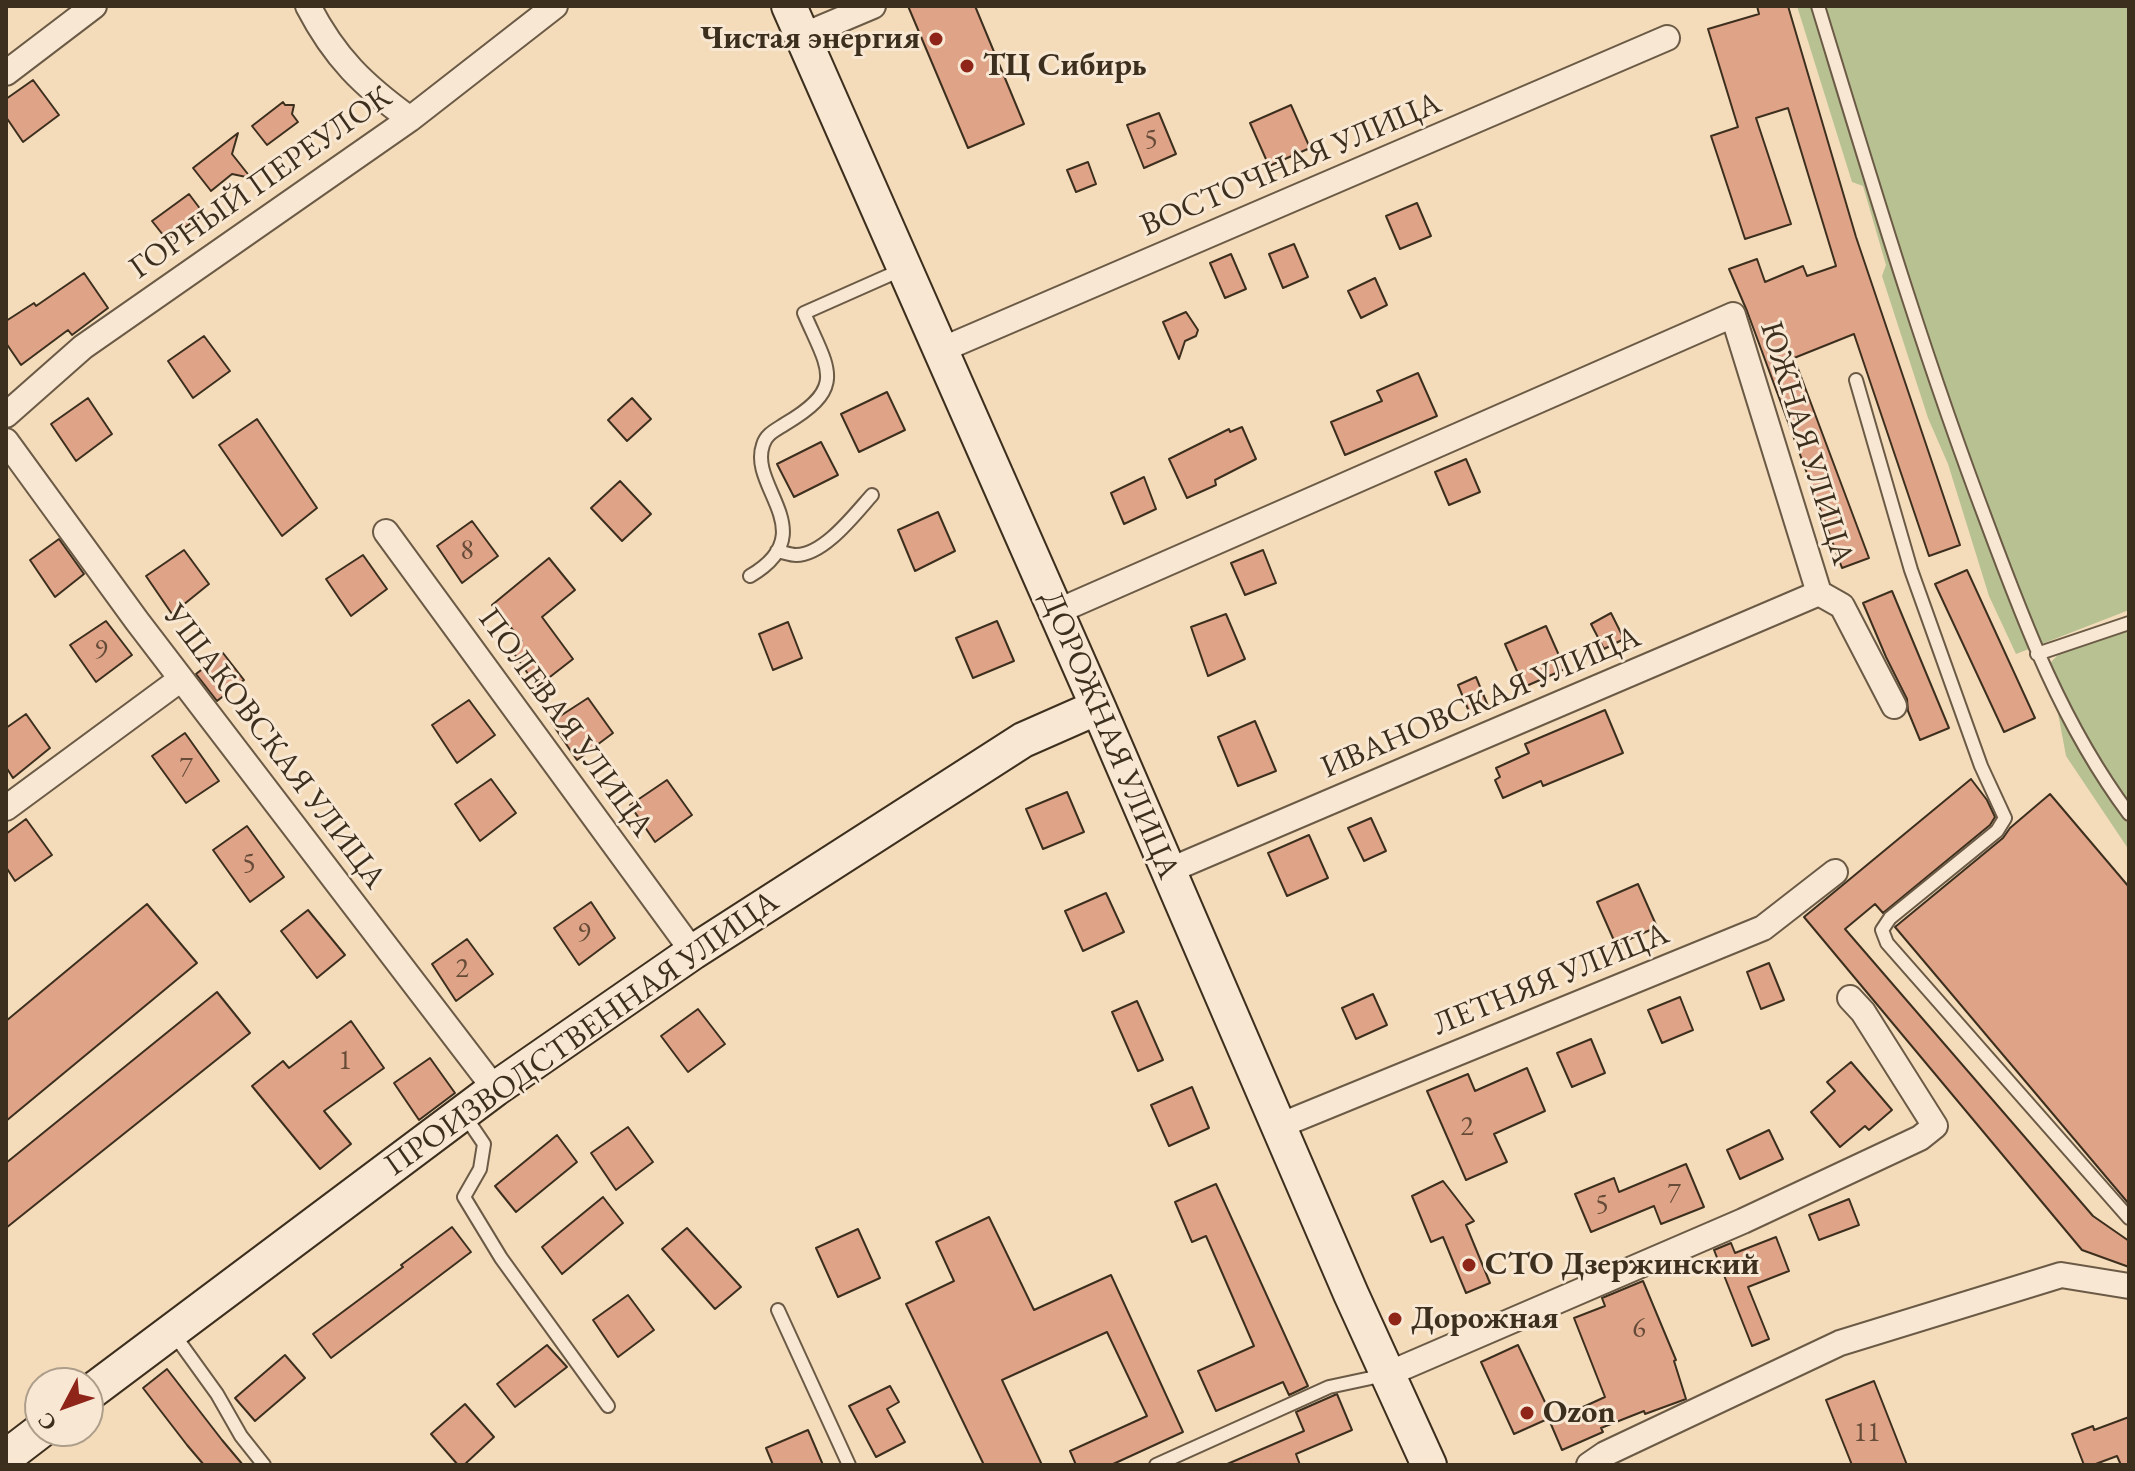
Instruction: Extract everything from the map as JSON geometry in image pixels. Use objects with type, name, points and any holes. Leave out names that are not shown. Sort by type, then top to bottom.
[{"type":"main road","name":"ДОРОЖНАЯ УЛИЦА","points":[[795,14],[1429,1465]]},
{"type":"main road","points":[[1023,740],[1057,708],[1068,687],[1072,664],[1062,626]]},
{"type":"main road","name":"ПРОИЗВОДСТВЕННАЯ УЛИЦА","points":[[104,1382],[462,1113],[693,952],[1023,740],[1098,707]]},
{"type":"main road","points":[[1023,740],[1055,733],[1075,733],[1091,738],[1119,757]]},
{"type":"main road","points":[[6,1457],[24,1443]]},
{"type":"street","points":[[6,73],[94,6]]},
{"type":"street","points":[[308,6],[343,62],[371,90],[410,119]]},
{"type":"street","name":"ГОРНЫЙ ПЕРЕУЛОК","points":[[6,415],[83,347],[410,119],[555,6]]},
{"type":"street","points":[[795,14],[873,6]]},
{"type":"street","name":"ВОСТОЧНАЯ УЛИЦА","points":[[941,350],[1667,38]]},
{"type":"street","name":"ЮЖНАЯ УЛИЦА","points":[[1062,626],[1733,315],[1819,593],[1842,606],[1894,706]]},
{"type":"street","name":"УШАКОВСКАЯ УЛИЦА","points":[[6,441],[181,679],[495,1089]]},
{"type":"street","name":"ПОЛЕВАЯ УЛИЦА","points":[[386,532],[693,952]]},
{"type":"street","name":"ИВАНОВСКАЯ УЛИЦА","points":[[1168,871],[1819,593]]},
{"type":"street","points":[[6,808],[181,679]]},
{"type":"street","name":"ЛЕТНЯЯ УЛИЦА","points":[[1279,1126],[1763,928],[1835,872]]},
{"type":"street","points":[[1388,1374],[1743,1221],[1920,1138],[1935,1126],[1863,1012],[1850,998]]},
{"type":"street","points":[[1589,1465],[1605,1454],[1840,1343],[2061,1275],[2129,1286]]},
{"type":"lane","points":[[1818,6],[1904,287],[1945,409],[2037,654],[2084,748],[2129,814]]},
{"type":"lane","points":[[750,576],[764,567],[777,551],[783,534],[781,514],[761,467],[763,443],[770,433],[813,405],[825,389],[829,372],[804,313],[904,269]]},
{"type":"lane","points":[[1856,380],[1911,570],[1981,766],[2005,818],[1997,831],[1890,918],[1882,930],[1887,943],[2129,1218]]},
{"type":"lane","points":[[777,551],[805,554],[832,538],[872,495]]},
{"type":"lane","points":[[2037,654],[2129,623]]},
{"type":"lane","points":[[462,1113],[484,1144],[480,1169],[464,1197],[501,1258],[608,1406]]},
{"type":"lane","points":[[778,1310],[849,1465]]},
{"type":"lane","points":[[172,1331],[217,1394],[241,1436],[264,1465]]},
{"type":"lane","points":[[1156,1465],[1329,1387],[1388,1374]]},
{"type":"green space","points":[[1797,6],[2129,6],[2129,610],[2016,654],[1989,596],[1948,464],[1928,418],[1882,276],[1886,265],[1863,186],[1852,182]]},
{"type":"green space","points":[[2129,630],[2129,850],[2066,756],[2049,665],[2075,645]]},
{"type":"building","name":"ТЦ Сибирь","points":[[908,6],[975,6],[1024,124],[968,148]]},
{"type":"building","points":[[1757,6],[1788,6],[1856,237],[1960,545],[1929,556],[1854,334],[1794,358],[1869,558],[1842,568],[1729,269],[1757,259],[1765,282],[1803,266],[1807,276],[1836,266],[1788,108],[1756,118],[1791,224],[1745,239],[1711,136],[1738,127],[1708,29],[1759,14]]},
{"type":"building","points":[[33,80],[59,115],[23,142],[6,117],[6,99]]},
{"type":"building","points":[[283,102],[294,105],[292,114],[298,122],[267,145],[252,126]]},
{"type":"building","points":[[1291,105],[1310,148],[1269,166],[1250,123]]},
{"type":"building","points":[[1159,113],[1176,154],[1144,168],[1127,125]]},
{"type":"building","points":[[238,133],[232,154],[251,178],[232,174],[211,191],[193,168]]},
{"type":"building","points":[[1088,162],[1096,184],[1076,192],[1067,170]]},
{"type":"building","points":[[189,194],[204,214],[167,240],[152,221]]},
{"type":"building","points":[[1417,203],[1431,236],[1400,249],[1386,216]]},
{"type":"building","points":[[1294,244],[1308,277],[1283,288],[1269,254]]},
{"type":"building","points":[[1231,254],[1246,289],[1225,298],[1210,263]]},
{"type":"building","points":[[84,273],[108,308],[72,335],[68,330],[21,365],[6,343],[6,321],[34,303],[36,306]]},
{"type":"building","points":[[1375,278],[1387,305],[1361,318],[1348,291]]},
{"type":"building","points":[[1186,312],[1198,330],[1196,336],[1185,341],[1179,359],[1163,322]]},
{"type":"building","points":[[204,336],[230,371],[193,398],[168,361]]},
{"type":"building","points":[[1418,373],[1437,416],[1345,455],[1331,422],[1382,401],[1377,391]]},
{"type":"building","points":[[887,392],[905,430],[859,452],[841,414]]},
{"type":"building","points":[[88,398],[112,434],[76,461],[51,424]]},
{"type":"building","points":[[632,398],[651,419],[627,441],[608,420]]},
{"type":"building","points":[[257,419],[317,508],[282,536],[219,445]]},
{"type":"building","points":[[1242,427],[1256,459],[1215,480],[1216,485],[1187,498],[1169,459],[1229,429],[1230,432]]},
{"type":"building","points":[[821,442],[838,475],[794,497],[777,464]]},
{"type":"building","points":[[1466,459],[1480,492],[1449,505],[1435,472]]},
{"type":"building","points":[[1144,477],[1156,509],[1124,524],[1111,493]]},
{"type":"building","points":[[620,481],[651,514],[622,541],[591,508]]},
{"type":"building","points":[[938,512],[955,551],[915,571],[898,530]]},
{"type":"building","points":[[472,521],[498,556],[462,583],[437,546]]},
{"type":"building","points":[[59,539],[84,574],[55,597],[30,560]]},
{"type":"building","points":[[184,550],[209,584],[172,614],[146,576]]},
{"type":"building","points":[[1263,550],[1276,583],[1245,595],[1231,563]]},
{"type":"building","points":[[363,555],[387,589],[351,616],[326,579]]},
{"type":"building","points":[[549,558],[575,590],[542,617],[573,659],[537,687],[511,649],[522,641],[492,605]]},
{"type":"building","points":[[1967,570],[2035,718],[2004,732],[1935,584]]},
{"type":"building","points":[[1892,591],[1949,728],[1920,740],[1908,711],[1907,699],[1863,603]]},
{"type":"building","points":[[1611,613],[1624,639],[1604,649],[1591,624]]},
{"type":"building","points":[[1226,614],[1245,659],[1208,676],[1191,627]]},
{"type":"building","points":[[106,621],[132,655],[96,682],[70,645]]},
{"type":"building","points":[[997,621],[1014,661],[973,678],[956,638]]},
{"type":"building","points":[[788,622],[802,658],[773,670],[759,634]]},
{"type":"building","points":[[1546,626],[1565,669],[1524,687],[1505,644]]},
{"type":"building","points":[[223,653],[244,680],[217,701],[196,674]]},
{"type":"building","points":[[1476,677],[1488,706],[1470,714],[1458,685]]},
{"type":"building","points":[[588,698],[613,733],[577,760],[551,722]]},
{"type":"building","points":[[469,700],[495,735],[457,763],[432,725]]},
{"type":"building","points":[[1605,710],[1623,753],[1543,786],[1541,781],[1503,798],[1495,780],[1500,777],[1496,768],[1529,753],[1525,744]]},
{"type":"building","points":[[26,714],[50,748],[13,778],[6,767],[6,728]]},
{"type":"building","points":[[1255,721],[1276,771],[1238,786],[1218,737]]},
{"type":"building","points":[[185,733],[219,781],[186,803],[152,756]]},
{"type":"building","points":[[491,779],[516,813],[480,841],[455,804]]},
{"type":"building","points":[[1971,779],[1995,817],[1990,825],[1883,913],[1875,904],[1845,929],[2093,1216],[2129,1241],[2129,1267],[2082,1250],[1804,917]]},
{"type":"building","points":[[667,780],[692,815],[655,842],[630,805]]},
{"type":"building","points":[[1067,792],[1084,832],[1043,849],[1026,809]]},
{"type":"building","points":[[2050,794],[2129,887],[2129,1204],[1895,927],[2003,838],[2010,828]]},
{"type":"building","points":[[1371,818],[1386,851],[1364,861],[1348,828]]},
{"type":"building","points":[[26,819],[52,855],[15,881],[6,867],[6,834]]},
{"type":"building","points":[[247,826],[284,877],[250,902],[213,850]]},
{"type":"building","points":[[1309,835],[1328,878],[1287,896],[1268,853]]},
{"type":"building","points":[[1638,884],[1657,927],[1616,945],[1597,902]]},
{"type":"building","points":[[1106,893],[1124,932],[1083,951],[1065,911]]},
{"type":"building","points":[[591,902],[615,938],[579,965],[554,928]]},
{"type":"building","points":[[147,904],[197,963],[6,1121],[6,1021]]},
{"type":"building","points":[[308,910],[345,955],[317,978],[281,931]]},
{"type":"building","points":[[467,939],[493,974],[456,1001],[432,964]]},
{"type":"building","points":[[1769,963],[1784,1000],[1761,1009],[1747,972]]},
{"type":"building","points":[[217,992],[250,1033],[6,1228],[6,1163]]},
{"type":"building","points":[[1373,994],[1387,1025],[1356,1039],[1342,1008]]},
{"type":"building","points":[[1680,997],[1693,1030],[1662,1043],[1648,1010]]},
{"type":"building","points":[[1137,1001],[1163,1060],[1138,1071],[1112,1012]]},
{"type":"building","points":[[698,1009],[725,1044],[688,1072],[661,1036]]},
{"type":"building","points":[[351,1021],[384,1068],[324,1111],[351,1144],[320,1169],[252,1086],[283,1061],[289,1068]]},
{"type":"building","points":[[1591,1039],[1605,1073],[1572,1087],[1557,1053]]},
{"type":"building","points":[[430,1058],[455,1093],[419,1120],[394,1083]]},
{"type":"building","points":[[1851,1062],[1892,1110],[1869,1130],[1865,1126],[1840,1147],[1811,1112],[1835,1091],[1827,1082]]},
{"type":"building","points":[[1527,1068],[1545,1111],[1494,1134],[1507,1162],[1466,1180],[1427,1091],[1468,1074],[1475,1091]]},
{"type":"building","points":[[1192,1087],[1209,1128],[1169,1146],[1151,1105]]},
{"type":"building","points":[[628,1127],[653,1162],[616,1190],[591,1153]]},
{"type":"building","points":[[1769,1130],[1783,1159],[1740,1179],[1727,1150]]},
{"type":"building","points":[[557,1135],[577,1162],[516,1212],[495,1186]]},
{"type":"building","points":[[1686,1164],[1704,1207],[1661,1224],[1654,1206],[1591,1232],[1575,1194],[1614,1178],[1619,1192]]},
{"type":"building","points":[[1443,1181],[1474,1221],[1466,1225],[1490,1283],[1466,1293],[1443,1237],[1431,1242],[1412,1196]]},
{"type":"building","points":[[1216,1184],[1308,1386],[1289,1395],[1283,1382],[1216,1411],[1198,1371],[1254,1346],[1206,1236],[1192,1242],[1175,1202]]},
{"type":"building","points":[[603,1197],[623,1223],[562,1274],[542,1247]]},
{"type":"building","points":[[1849,1199],[1859,1225],[1819,1240],[1809,1215]]},
{"type":"building","points":[[989,1217],[1034,1310],[1111,1275],[1183,1432],[1111,1465],[1076,1465],[1070,1451],[1147,1416],[1107,1332],[1002,1380],[1042,1465],[984,1465],[906,1304],[954,1281],[936,1242]]},
{"type":"building","points":[[452,1227],[471,1252],[331,1358],[313,1334]]},
{"type":"building","points":[[687,1228],[741,1287],[715,1309],[662,1249]]},
{"type":"building","points":[[858,1229],[880,1278],[838,1297],[816,1248]]},
{"type":"building","points":[[1776,1237],[1789,1271],[1748,1287],[1769,1339],[1752,1346],[1714,1250],[1731,1243],[1735,1253]]},
{"type":"building","points":[[1643,1281],[1676,1360],[1686,1399],[1601,1428],[1603,1432],[1562,1450],[1550,1422],[1605,1397],[1574,1318],[1605,1306],[1602,1298]]},
{"type":"building","points":[[628,1295],[654,1330],[618,1357],[593,1320]]},
{"type":"building","points":[[547,1345],[567,1367],[515,1407],[497,1384]]},
{"type":"building","points":[[1518,1345],[1552,1417],[1514,1434],[1481,1362]]},
{"type":"building","points":[[285,1355],[305,1378],[255,1421],[235,1398]]},
{"type":"building","points":[[167,1369],[243,1465],[204,1465],[187,1445],[143,1388]]},
{"type":"building","points":[[1874,1381],[1907,1465],[1852,1465],[1826,1400]]},
{"type":"building","points":[[890,1386],[899,1402],[887,1409],[905,1442],[876,1457],[849,1406]]},
{"type":"building","points":[[1337,1394],[1352,1430],[1296,1454],[1300,1465],[1225,1465],[1304,1431],[1296,1412]]},
{"type":"building","points":[[465,1404],[494,1437],[464,1465],[458,1465],[431,1434]]},
{"type":"building","points":[[2129,1417],[2129,1465],[2121,1465],[2117,1456],[2084,1465],[2072,1434],[2093,1426],[2094,1430]]},
{"type":"building","points":[[808,1430],[823,1465],[773,1465],[766,1448]]},
{"type":"place","name":"Чистая энергия","points":[[936,39]]},
{"type":"place","name":"ТЦ Сибирь","points":[[967,66]]},
{"type":"place","name":"СТО Дзержинский","points":[[1469,1265]]},
{"type":"place","name":"Дорожная","points":[[1395,1319]]},
{"type":"place","name":"Ozon","points":[[1527,1413]]}]
